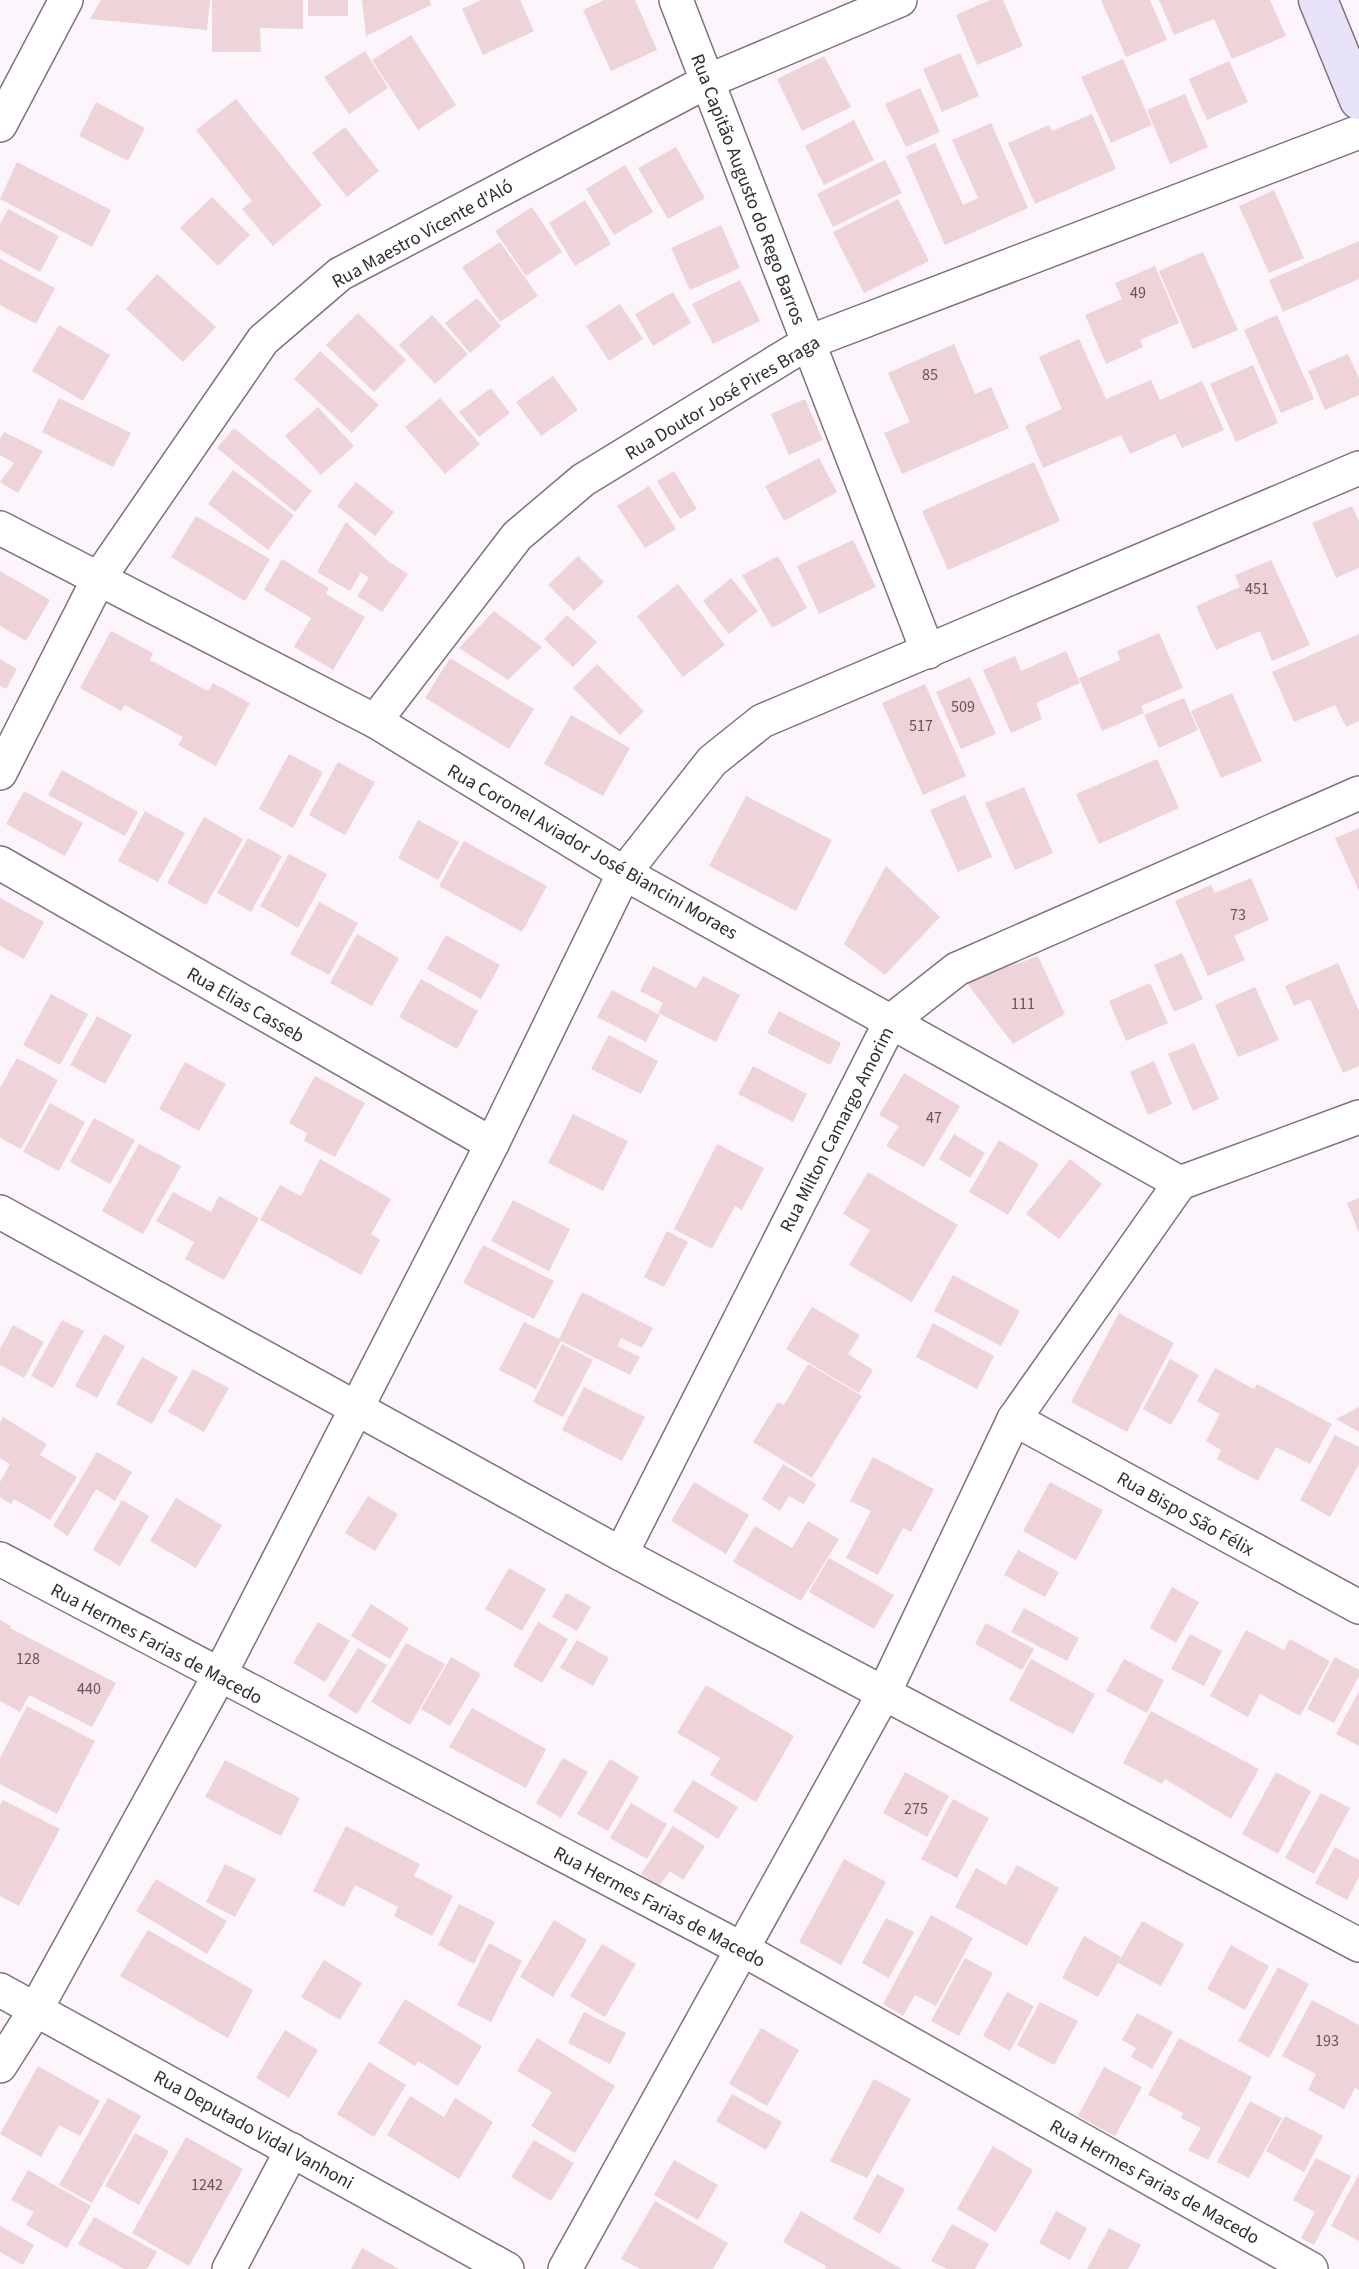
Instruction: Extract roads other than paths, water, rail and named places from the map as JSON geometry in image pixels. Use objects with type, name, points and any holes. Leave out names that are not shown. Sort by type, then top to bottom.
[{"type":"main road","points":[[1318,0],[1359,100]]},
{"type":"street","points":[[0,125],[66,0]]},
{"type":"street","name":"Rua Capitão Augusto do Rego Barros","points":[[676,0],[928,652]]},
{"type":"street","name":"Rua Maestro Vicente d'Aló","points":[[0,773],[99,579],[262,340],[340,274],[708,81],[900,0]]},
{"type":"street","name":"Rua Doutor José Pires Braga","points":[[376,721],[517,536],[583,480],[809,342],[1359,132]]},
{"type":"street","points":[[0,2066],[36,2009],[219,1676],[492,1144],[624,873],[712,761],[762,721],[1359,468]]},
{"type":"street","name":"Rua Coronel Aviador José Biancini Moraes","points":[[0,528],[376,721],[624,873],[1180,1183]]},
{"type":"street","name":"Rua Milton Camargo Amorim","points":[[621,1554],[891,1021],[957,969],[1359,793]]},
{"type":"street","name":"Rua Elias Casseb","points":[[0,863],[492,1144]]},
{"type":"street","points":[[565,2269],[884,1693],[1014,1419],[1180,1183],[1359,1117]]},
{"type":"street","points":[[0,1212],[357,1406],[621,1554],[1359,1945]]},
{"type":"street","name":"Rua Bispo São Félix","points":[[1014,1419],[1359,1607]]},
{"type":"street","name":"Rua Hermes Farias de Macedo","points":[[0,1559],[744,1950],[1311,2269]]},
{"type":"street","name":"Rua Deputado Vidal Vanhoni","points":[[0,1990],[508,2269]]},
{"type":"street","points":[[229,2269],[292,2150]]}]
